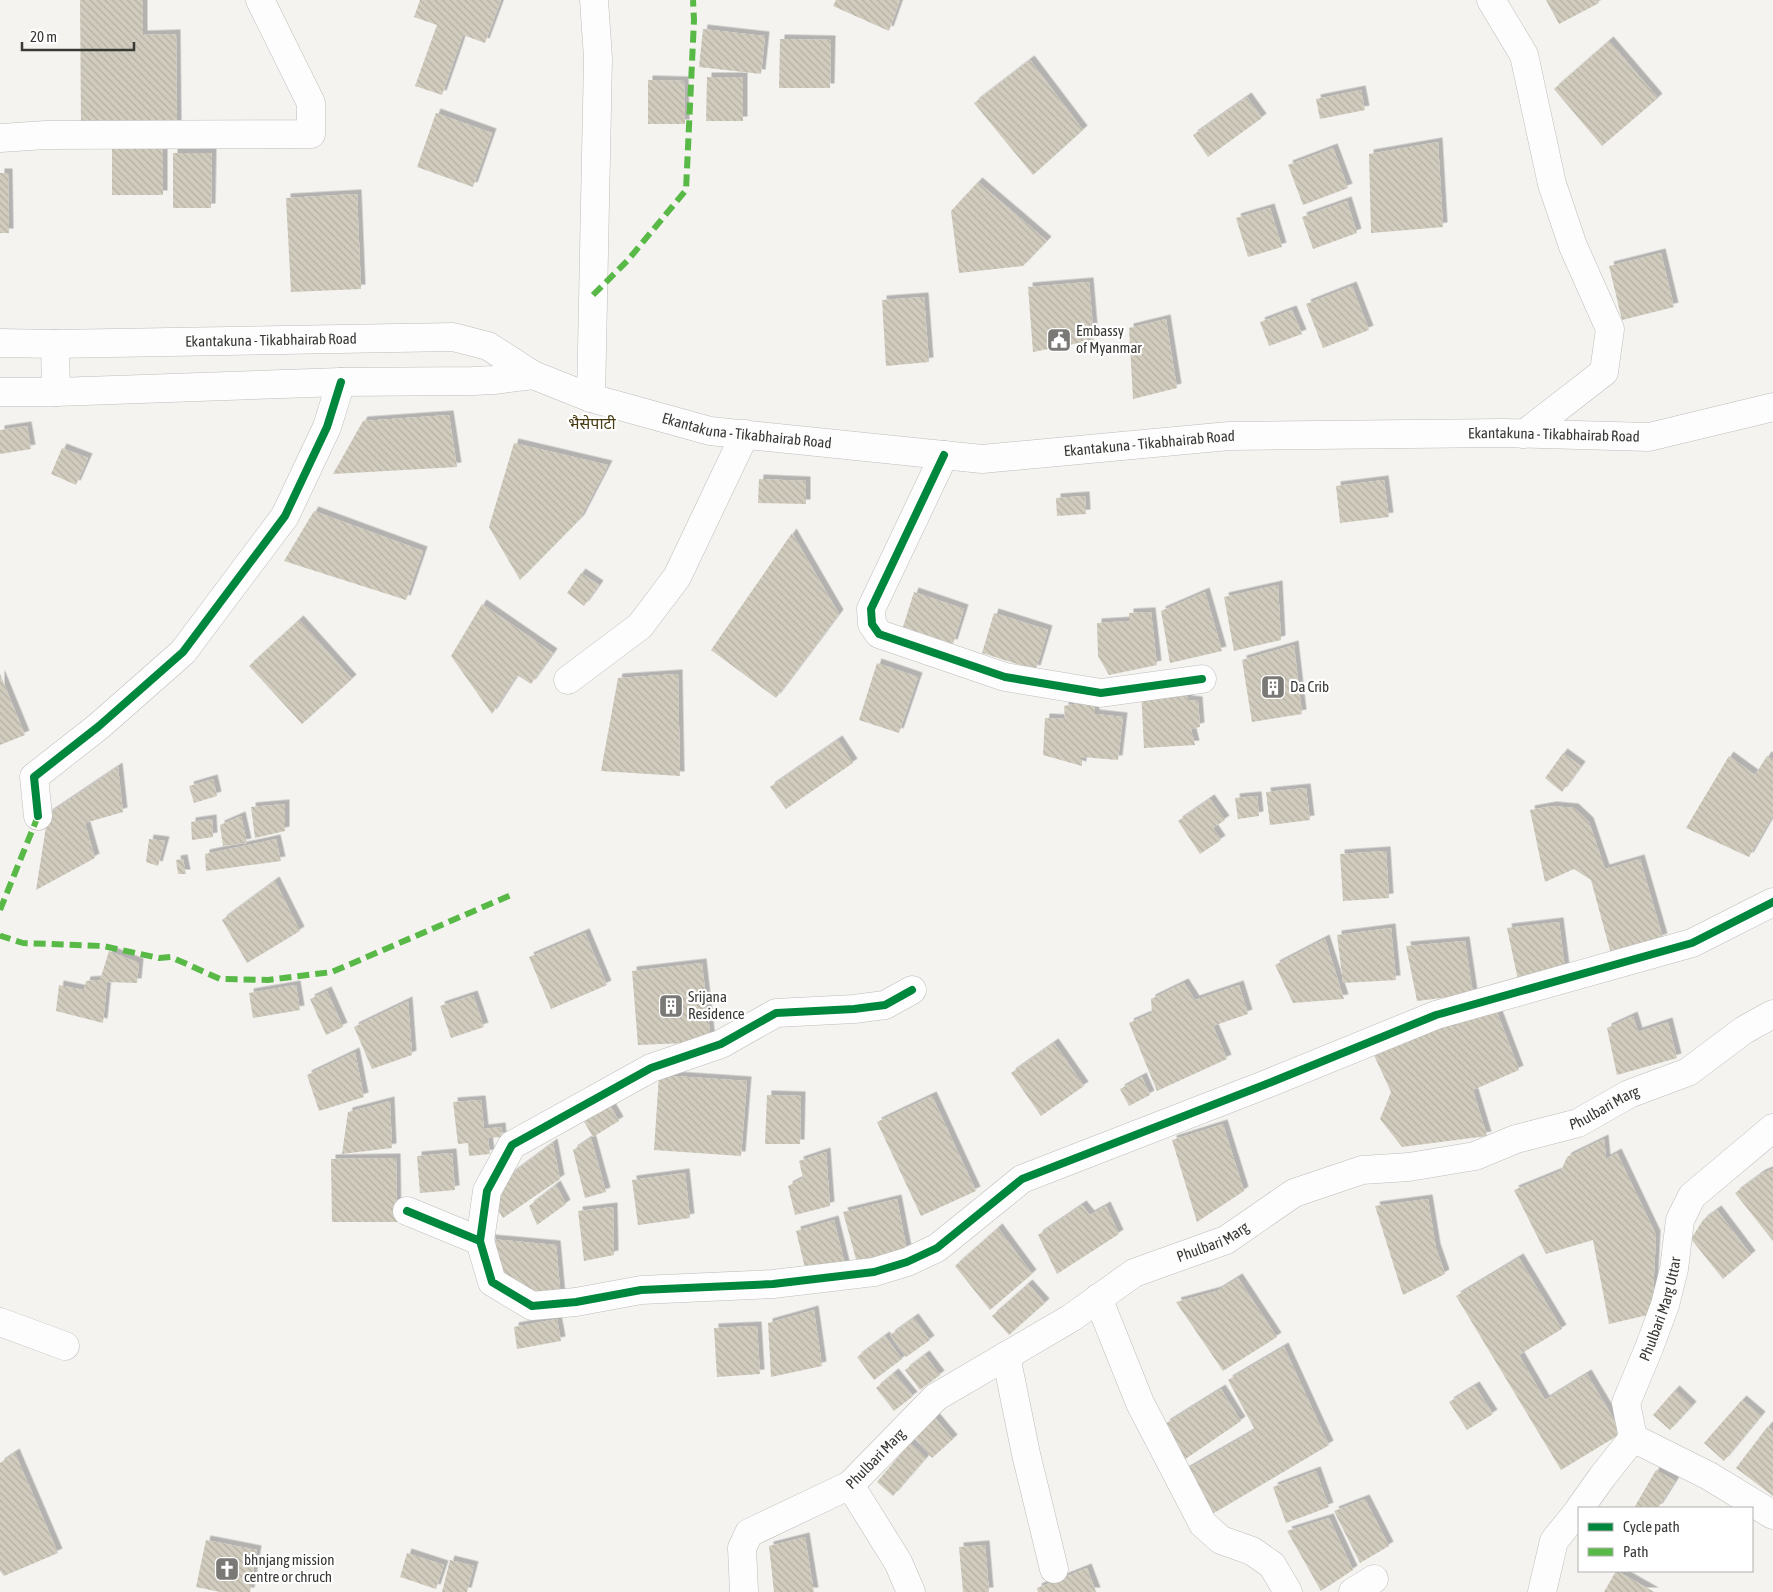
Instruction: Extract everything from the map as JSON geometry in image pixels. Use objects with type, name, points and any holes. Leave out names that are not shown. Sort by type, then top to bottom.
[{"type":"street","points":[[0,138],[46,135],[311,134],[311,103],[260,0]]},
{"type":"street","points":[[591,398],[598,58],[594,0]]},
{"type":"street","points":[[1491,0],[1524,55],[1552,184],[1573,246],[1610,329],[1604,372],[1524,434]]},
{"type":"street","name":"Ekantakuna - Tikabhairab Road","points":[[0,343],[55,344],[453,337],[488,346],[533,375],[591,398],[710,431],[982,459],[1228,436],[1524,434],[1649,437],[1773,407]]},
{"type":"street","points":[[55,344],[56,392]]},
{"type":"street","name":"Ekantakuna - Tikabhairab Road","points":[[0,392],[56,392],[341,382],[487,381],[533,375]]},
{"type":"street","points":[[38,816],[34,777],[100,726],[183,652],[285,516],[327,427],[341,382]]},
{"type":"street","points":[[568,680],[640,626],[678,577],[745,434]]},
{"type":"street","points":[[944,456],[871,609],[872,624],[879,634],[1005,677],[1101,694],[1202,679]]},
{"type":"street","points":[[912,990],[885,1005],[854,1009],[776,1013],[721,1044],[651,1068],[512,1144],[487,1191],[480,1241],[492,1282],[532,1306],[576,1302],[641,1290],[772,1284],[874,1272],[907,1262],[937,1248],[1022,1179],[1264,1085],[1436,1015],[1692,943],[1773,902]]},
{"type":"street","name":"Phulbari Marg","points":[[744,1592],[742,1548],[748,1533],[850,1485],[936,1397],[1071,1318],[1134,1273],[1226,1240],[1294,1193],[1362,1170],[1409,1166],[1474,1156],[1516,1139],[1578,1123],[1629,1094],[1688,1072],[1744,1030],[1773,1014]]},
{"type":"street","name":"Phulbari Marg Uttar","points":[[1633,1438],[1626,1403],[1665,1305],[1674,1270],[1680,1220],[1692,1196],[1773,1128]]},
{"type":"street","points":[[407,1211],[480,1241]]},
{"type":"street","points":[[1098,1298],[1140,1403],[1203,1524],[1221,1540],[1252,1551],[1272,1565],[1288,1592]]},
{"type":"street","points":[[0,1322],[65,1346]]},
{"type":"street","points":[[1006,1356],[1026,1454],[1054,1569]]},
{"type":"street","points":[[1581,1507],[1633,1438],[1709,1476],[1773,1514]]},
{"type":"street","points":[[850,1485],[898,1562],[911,1592]]},
{"type":"street","points":[[1542,1592],[1554,1541],[1578,1511]]},
{"type":"building","points":[[80,0],[143,0],[143,35],[176,34],[177,125],[81,126]]},
{"type":"building","points":[[420,0],[501,0],[485,43],[463,35],[442,95],[415,86],[437,25],[414,17]]},
{"type":"building","points":[[836,0],[900,0],[889,31],[833,6]]},
{"type":"building","points":[[1546,0],[1597,0],[1599,3],[1559,24]]},
{"type":"building","points":[[703,29],[765,36],[761,74],[699,67]]},
{"type":"building","points":[[780,39],[831,40],[830,88],[779,88]]},
{"type":"building","points":[[1609,41],[1658,98],[1602,146],[1554,89]]},
{"type":"building","points":[[1030,60],[1083,130],[1033,175],[974,103]]},
{"type":"building","points":[[707,77],[743,77],[743,121],[706,121]]},
{"type":"building","points":[[648,80],[684,81],[685,124],[648,124]]},
{"type":"building","points":[[1361,90],[1365,110],[1320,119],[1316,99]]},
{"type":"building","points":[[1247,97],[1262,118],[1208,157],[1193,135]]},
{"type":"building","points":[[436,113],[492,133],[473,187],[417,167]]},
{"type":"building","points":[[1438,142],[1443,227],[1371,233],[1369,154]]},
{"type":"building","points":[[112,147],[163,148],[163,195],[112,195]]},
{"type":"building","points":[[1333,148],[1348,188],[1303,205],[1288,165]]},
{"type":"building","points":[[173,153],[212,153],[211,208],[173,208]]},
{"type":"building","points":[[0,173],[8,173],[9,233],[0,233]]},
{"type":"building","points":[[978,182],[1047,241],[1023,266],[959,273],[951,211]]},
{"type":"building","points":[[357,194],[361,289],[291,292],[286,198]]},
{"type":"building","points":[[1347,201],[1357,233],[1313,249],[1302,217]]},
{"type":"building","points":[[1270,208],[1282,247],[1248,257],[1236,218]]},
{"type":"building","points":[[1661,253],[1674,307],[1622,320],[1609,266]]},
{"type":"building","points":[[1089,282],[1094,340],[1033,352],[1028,287]]},
{"type":"building","points":[[1352,286],[1369,330],[1323,348],[1306,304]]},
{"type":"building","points":[[924,297],[929,362],[886,366],[882,300]]},
{"type":"building","points":[[1292,310],[1302,334],[1269,346],[1260,322]]},
{"type":"building","points":[[1166,319],[1177,388],[1133,399],[1129,328]]},
{"type":"building","points":[[449,415],[457,467],[333,474],[363,421]]},
{"type":"building","points":[[27,426],[31,449],[0,454],[0,430]]},
{"type":"building","points":[[514,443],[608,465],[580,519],[520,580],[489,527]]},
{"type":"building","points":[[62,448],[88,458],[76,485],[51,474]]},
{"type":"building","points":[[759,479],[806,481],[806,504],[758,503]]},
{"type":"building","points":[[1384,480],[1389,517],[1340,523],[1336,486]]},
{"type":"building","points":[[1085,496],[1086,514],[1057,516],[1056,498]]},
{"type":"building","points":[[314,511],[423,551],[406,600],[284,561]]},
{"type":"building","points":[[792,533],[839,614],[776,698],[711,650]]},
{"type":"building","points":[[581,573],[599,585],[584,606],[567,593]]},
{"type":"building","points":[[1278,585],[1281,640],[1234,651],[1224,597]]},
{"type":"building","points":[[914,592],[964,609],[953,644],[903,627]]},
{"type":"building","points":[[1205,592],[1222,651],[1170,663],[1161,611]]},
{"type":"building","points":[[482,604],[553,653],[531,684],[517,675],[492,714],[451,656]]},
{"type":"building","points":[[1151,612],[1157,665],[1109,675],[1098,656],[1097,623],[1129,621],[1129,613]]},
{"type":"building","points":[[994,613],[1048,630],[1036,670],[982,653]]},
{"type":"building","points":[[299,620],[352,679],[302,724],[249,666]]},
{"type":"building","name":"Da Crib","points":[[1294,645],[1302,714],[1252,722],[1242,660]]},
{"type":"building","points":[[877,663],[918,677],[899,733],[859,720]]},
{"type":"building","points":[[0,674],[25,735],[0,745]]},
{"type":"building","points":[[678,674],[680,776],[601,771],[618,678]]},
{"type":"building","points":[[1184,687],[1188,700],[1198,701],[1200,727],[1191,729],[1195,745],[1144,748],[1141,691]]},
{"type":"building","points":[[1094,700],[1095,714],[1123,717],[1118,760],[1082,757],[1082,766],[1043,755],[1045,718],[1065,719],[1064,706]]},
{"type":"building","points":[[838,740],[853,763],[786,809],[770,787]]},
{"type":"building","points":[[1563,753],[1581,766],[1562,792],[1545,778]]},
{"type":"building","points":[[1729,756],[1755,775],[1767,756],[1773,759],[1773,815],[1749,857],[1686,828]]},
{"type":"building","points":[[118,767],[123,812],[85,823],[95,858],[36,890],[48,814]]},
{"type":"building","points":[[213,779],[217,796],[194,803],[189,786]]},
{"type":"building","points":[[1306,788],[1310,820],[1270,825],[1266,792]]},
{"type":"building","points":[[1257,796],[1259,816],[1238,819],[1235,798]]},
{"type":"building","points":[[1210,799],[1225,820],[1213,828],[1221,840],[1200,854],[1178,821]]},
{"type":"building","points":[[285,804],[285,831],[255,838],[251,807]]},
{"type":"building","points":[[1552,806],[1574,808],[1589,822],[1605,869],[1640,859],[1663,938],[1611,954],[1591,880],[1574,869],[1545,882],[1530,810]]},
{"type":"building","points":[[241,816],[247,843],[223,846],[220,825]]},
{"type":"building","points":[[212,819],[213,837],[192,840],[191,822]]},
{"type":"building","points":[[149,839],[165,841],[158,866],[146,862]]},
{"type":"building","points":[[276,839],[281,861],[206,871],[205,854]]},
{"type":"building","points":[[1386,851],[1389,898],[1343,901],[1340,854]]},
{"type":"building","points":[[183,859],[186,874],[178,874],[176,860]]},
{"type":"building","points":[[275,881],[300,931],[247,963],[222,920]]},
{"type":"building","points":[[1559,922],[1565,969],[1518,980],[1507,928]]},
{"type":"building","points":[[1391,928],[1396,980],[1343,983],[1337,935]]},
{"type":"building","points":[[585,933],[607,985],[551,1009],[529,957]]},
{"type":"building","points":[[1325,939],[1344,999],[1293,1003],[1275,965]]},
{"type":"building","points":[[1465,941],[1473,994],[1417,1001],[1406,946]]},
{"type":"building","points":[[109,951],[139,963],[137,983],[107,982],[103,1023],[56,1011],[59,985],[84,990],[86,981],[100,980]]},
{"type":"building","name":"Srijana Residence","points":[[702,963],[711,1042],[638,1045],[632,971]]},
{"type":"building","points":[[1184,983],[1195,1000],[1239,985],[1248,1014],[1213,1026],[1227,1059],[1157,1091],[1129,1023],[1152,1013],[1151,999]]},
{"type":"building","points":[[296,985],[300,1010],[253,1018],[249,993]]},
{"type":"building","points":[[327,991],[343,1027],[326,1035],[310,999]]},
{"type":"building","points":[[473,995],[484,1027],[451,1038],[440,1006]]},
{"type":"building","points":[[408,1001],[412,1055],[372,1069],[354,1027]]},
{"type":"building","points":[[1495,1007],[1519,1070],[1473,1090],[1487,1136],[1402,1147],[1380,1119],[1391,1092],[1372,1051],[1440,1022],[1453,1027]]},
{"type":"building","points":[[1633,1016],[1638,1032],[1668,1022],[1677,1058],[1617,1075],[1607,1028]]},
{"type":"building","points":[[1054,1043],[1084,1086],[1041,1116],[1011,1073]]},
{"type":"building","points":[[355,1052],[364,1097],[319,1111],[307,1075]]},
{"type":"building","points":[[659,1075],[747,1081],[741,1156],[654,1150]]},
{"type":"building","points":[[1142,1077],[1150,1095],[1129,1106],[1120,1089]]},
{"type":"building","points":[[767,1095],[801,1096],[800,1144],[765,1144]]},
{"type":"building","points":[[932,1096],[976,1191],[921,1216],[877,1122]]},
{"type":"building","points":[[605,1097],[619,1121],[593,1137],[579,1113]]},
{"type":"building","points":[[481,1100],[484,1129],[501,1127],[502,1137],[488,1138],[490,1154],[469,1156],[468,1143],[458,1144],[453,1102]]},
{"type":"building","points":[[390,1101],[392,1148],[342,1154],[348,1112]]},
{"type":"building","points":[[1223,1124],[1244,1191],[1197,1222],[1172,1140]]},
{"type":"building","points":[[591,1138],[606,1192],[585,1198],[573,1150]]},
{"type":"building","points":[[1604,1139],[1606,1159],[1617,1153],[1656,1235],[1652,1314],[1609,1324],[1593,1240],[1546,1254],[1514,1190],[1561,1171],[1567,1157]]},
{"type":"building","points":[[553,1143],[560,1179],[503,1218],[487,1192]]},
{"type":"building","points":[[826,1152],[830,1206],[795,1215],[788,1186],[803,1178],[799,1161]]},
{"type":"building","points":[[452,1153],[455,1190],[420,1193],[417,1156]]},
{"type":"building","points":[[396,1158],[397,1222],[332,1222],[331,1159]]},
{"type":"building","points":[[1773,1169],[1773,1241],[1735,1193],[1761,1174]]},
{"type":"building","points":[[685,1173],[690,1218],[638,1225],[632,1180]]},
{"type":"building","points":[[556,1185],[566,1204],[537,1225],[529,1206]]},
{"type":"building","points":[[897,1199],[908,1255],[859,1270],[843,1212]]},
{"type":"building","points":[[1428,1199],[1436,1248],[1445,1274],[1403,1295],[1375,1206]]},
{"type":"building","points":[[1082,1205],[1090,1215],[1106,1206],[1119,1234],[1057,1274],[1038,1235]]},
{"type":"building","points":[[613,1207],[614,1255],[584,1261],[578,1211]]},
{"type":"building","points":[[1717,1210],[1751,1255],[1723,1279],[1691,1239],[1703,1220]]},
{"type":"building","points":[[834,1220],[846,1269],[806,1272],[796,1231]]},
{"type":"building","points":[[998,1228],[1032,1274],[990,1310],[955,1266]]},
{"type":"building","points":[[490,1239],[556,1245],[561,1298],[502,1286]]},
{"type":"building","points":[[1519,1258],[1562,1329],[1519,1355],[1545,1400],[1587,1374],[1622,1433],[1561,1470],[1456,1296]]},
{"type":"building","points":[[1238,1278],[1277,1337],[1223,1371],[1176,1302],[1217,1291]]},
{"type":"building","points":[[1028,1284],[1045,1303],[1009,1335],[992,1316]]},
{"type":"building","points":[[814,1310],[822,1366],[771,1377],[768,1323]]},
{"type":"building","points":[[914,1318],[930,1340],[906,1357],[890,1335]]},
{"type":"building","points":[[557,1319],[561,1341],[517,1349],[514,1327]]},
{"type":"building","points":[[757,1326],[760,1374],[717,1377],[714,1328]]},
{"type":"building","points":[[885,1336],[902,1359],[874,1380],[857,1357]]},
{"type":"building","points":[[1284,1347],[1329,1445],[1209,1516],[1184,1471],[1255,1430],[1228,1380]]},
{"type":"building","points":[[925,1355],[940,1375],[920,1390],[905,1370]]},
{"type":"building","points":[[894,1373],[913,1396],[894,1411],[876,1388]]},
{"type":"building","points":[[1475,1386],[1493,1414],[1467,1430],[1449,1402]]},
{"type":"building","points":[[1221,1389],[1241,1421],[1184,1460],[1165,1424]]},
{"type":"building","points":[[1675,1390],[1692,1406],[1670,1430],[1653,1415]]},
{"type":"building","points":[[1742,1400],[1761,1416],[1724,1461],[1704,1443]]},
{"type":"building","points":[[932,1414],[953,1439],[932,1458],[911,1433]]},
{"type":"building","points":[[1768,1426],[1773,1431],[1773,1496],[1736,1468]]},
{"type":"building","points":[[910,1443],[926,1458],[893,1496],[877,1482]]},
{"type":"building","points":[[15,1453],[58,1553],[4,1576],[0,1571],[0,1463]]},
{"type":"building","points":[[1656,1470],[1675,1481],[1659,1507],[1635,1507]]},
{"type":"building","points":[[1316,1471],[1329,1507],[1286,1523],[1273,1487]]},
{"type":"building","points":[[1365,1499],[1389,1546],[1360,1563],[1334,1511]]},
{"type":"building","points":[[1329,1518],[1353,1570],[1321,1591],[1287,1531]]},
{"type":"building","points":[[805,1537],[814,1592],[774,1592],[769,1546]]},
{"type":"building","name":"bhnjang mission centre or chruch","points":[[206,1540],[257,1550],[250,1592],[220,1592],[196,1587]]},
{"type":"building","points":[[985,1545],[989,1592],[963,1592],[959,1547]]},
{"type":"building","points":[[407,1553],[444,1565],[436,1589],[400,1577]]},
{"type":"building","points":[[450,1560],[474,1566],[467,1592],[442,1592]]},
{"type":"building","points":[[1087,1568],[1096,1592],[1038,1592],[1037,1588]]},
{"type":"building","points":[[1615,1572],[1619,1572],[1654,1592],[1604,1592]]},
{"type":"marked path","points":[[593,295],[628,260],[686,190],[694,20],[693,0]]},
{"type":"marked path","points":[[0,910],[38,816]]},
{"type":"marked path","points":[[0,934],[23,943],[103,946],[159,958],[171,957],[220,979],[268,980],[332,972],[511,895]]},
{"type":"cycle path","points":[[38,816],[34,777],[99,726],[183,652],[285,516],[327,427],[341,382]]},
{"type":"cycle path","points":[[944,455],[871,609],[872,624],[879,634],[1005,677],[1101,693],[1202,679]]},
{"type":"cycle path","points":[[407,1211],[480,1241],[492,1282],[532,1306],[576,1302],[641,1290],[773,1284],[874,1272],[907,1262],[937,1248],[1022,1179],[1264,1085],[1436,1015],[1692,943],[1773,902]]},
{"type":"cycle path","points":[[480,1241],[487,1191],[512,1145],[651,1068],[721,1044],[776,1013],[854,1009],[885,1005],[912,990]]},
{"type":"place","name":"Embassy of Myanmar","points":[[1059,340]]},
{"type":"place","name":"Da Crib","points":[[1273,687]]},
{"type":"place","name":"Srijana Residence","points":[[671,1006]]},
{"type":"place","name":"bhnjang mission centre or chruch","points":[[227,1569]]},
{"type":"district","name":"भैसेपाटी","points":[[592,423]]}]
